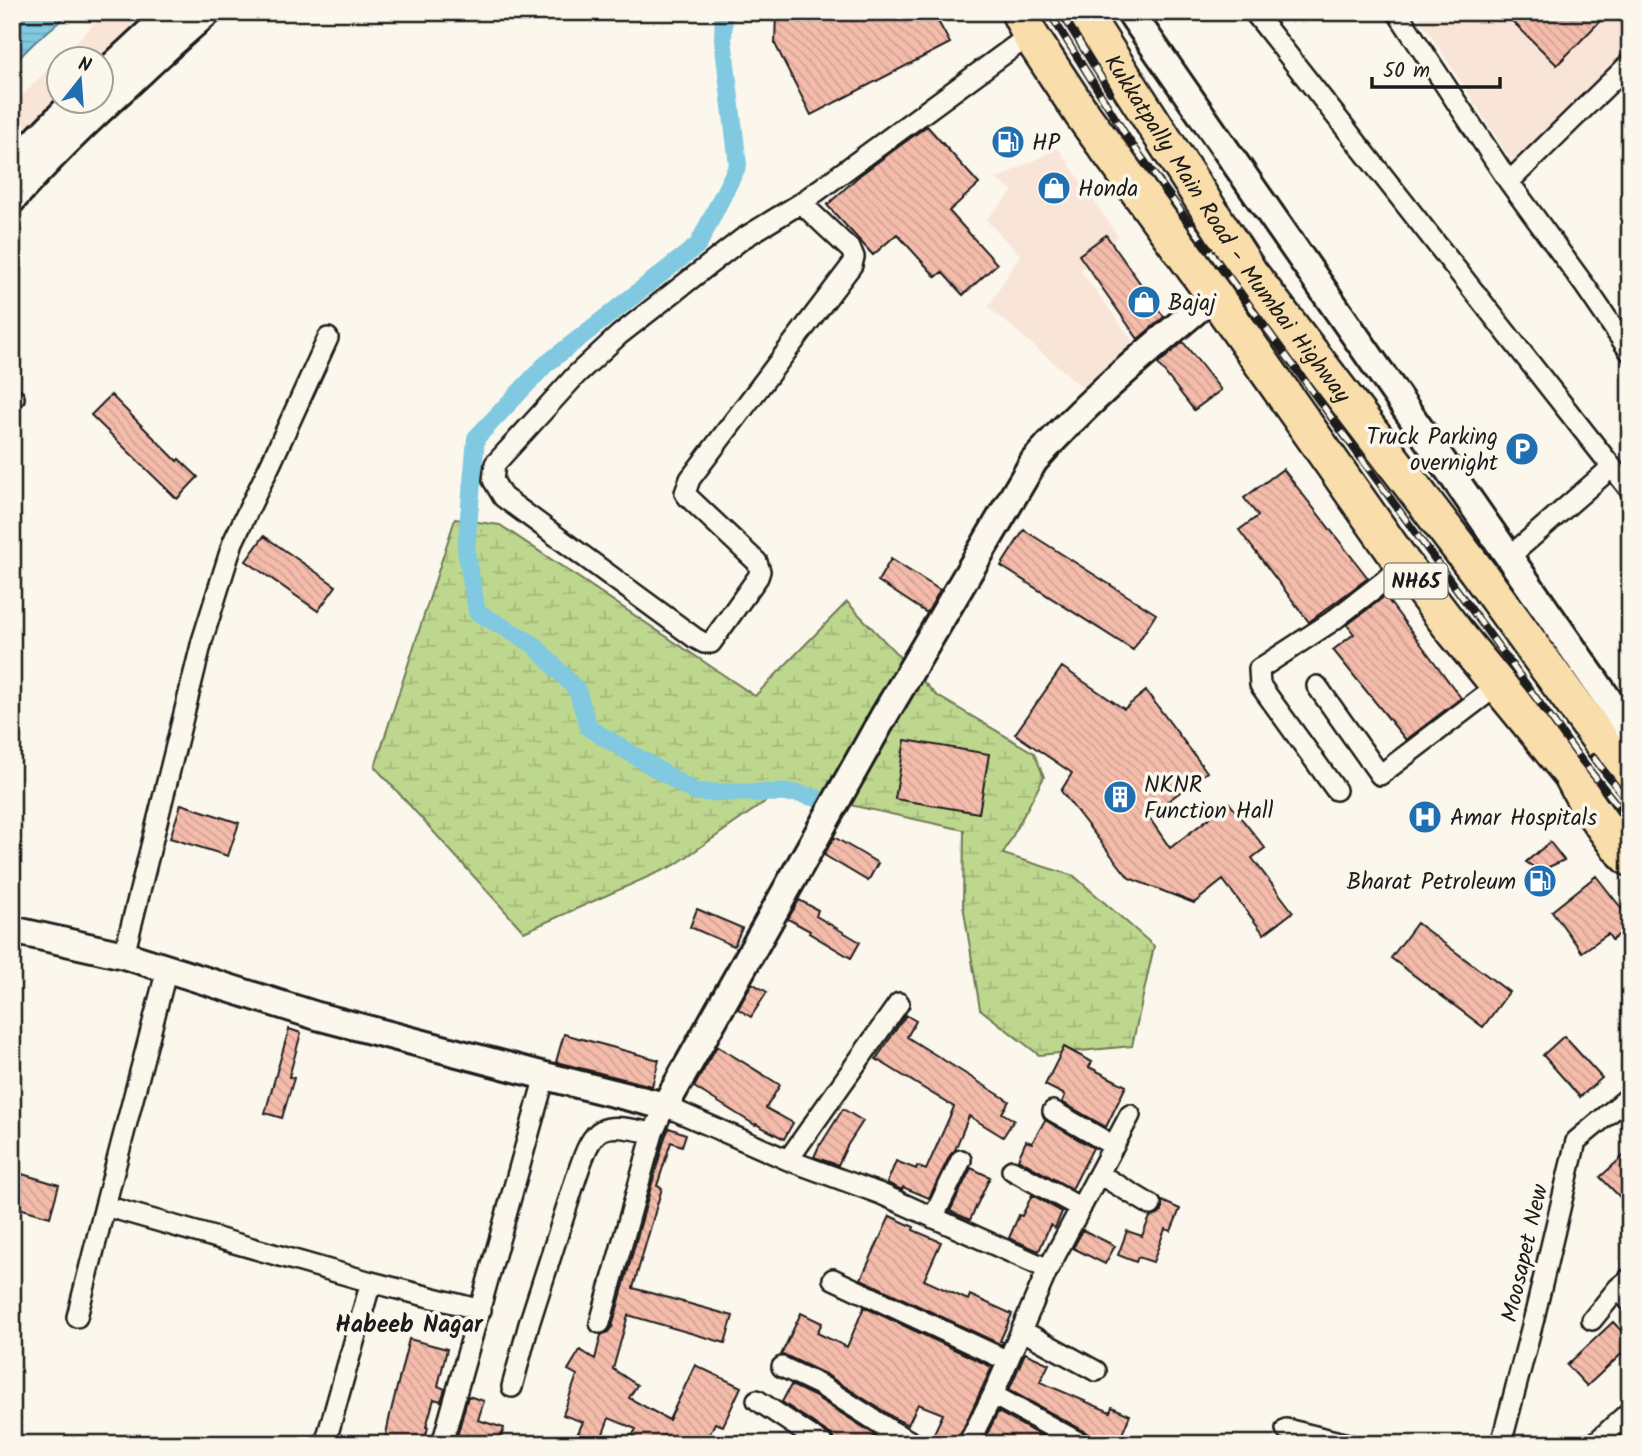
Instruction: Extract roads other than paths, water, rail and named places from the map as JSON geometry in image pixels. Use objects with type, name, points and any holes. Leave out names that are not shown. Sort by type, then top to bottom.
[{"type":"highway","name":"Kukkatpally Main Road - Mumbai Highway","points":[[1087,13],[1249,272],[1477,571],[1625,742]]},
{"type":"highway","name":"NH65","points":[[1025,24],[1083,114],[1394,552],[1571,774],[1594,813],[1630,858]]},
{"type":"highway","points":[[1394,552],[1429,508]]},
{"type":"street","points":[[116,63],[171,12]]},
{"type":"street","points":[[12,200],[94,115],[208,12]]},
{"type":"street","points":[[1130,12],[1508,557],[1625,742]]},
{"type":"street","points":[[1254,12],[1630,490]]},
{"type":"street","points":[[1397,12],[1509,182],[1586,286],[1630,352]]},
{"type":"street","points":[[801,203],[851,250],[855,257],[852,265],[690,479],[685,494],[688,498],[757,562],[760,571],[711,643],[704,643],[503,497],[493,480],[495,464],[577,374],[619,335],[742,239],[801,203],[989,63],[1025,24]]},
{"type":"street","points":[[1509,182],[1630,63]]},
{"type":"street","points":[[12,165],[60,116]]},
{"type":"street","points":[[600,1323],[653,1133],[665,1106],[884,716],[1034,461],[1115,378],[1214,295]]},
{"type":"street","points":[[124,955],[202,641],[233,542],[328,338]]},
{"type":"street","points":[[1508,557],[1612,467]]},
{"type":"street","points":[[1336,790],[1260,685],[1259,669],[1331,622],[1384,581],[1394,552]]},
{"type":"street","points":[[1317,686],[1380,775],[1499,685]]},
{"type":"street","points":[[12,930],[124,955],[317,1016],[665,1106],[788,1160],[881,1194],[1048,1269]]},
{"type":"street","points":[[77,1317],[167,969]]},
{"type":"street","points":[[788,1160],[898,1003]]},
{"type":"street","points":[[442,1444],[545,1076]]},
{"type":"street","name":"Moosapet New","points":[[1501,1444],[1576,1141],[1630,1096]]},
{"type":"street","points":[[1054,1111],[1114,1146]]},
{"type":"street","points":[[968,1444],[993,1395],[1048,1269],[1130,1115]]},
{"type":"street","points":[[512,1387],[529,1324],[577,1174],[593,1137],[599,1131],[620,1127],[653,1133]]},
{"type":"street","points":[[933,1218],[961,1160]]},
{"type":"street","points":[[1012,1170],[1081,1208]]},
{"type":"street","points":[[1099,1174],[1151,1205]]},
{"type":"street","points":[[105,1206],[371,1282],[481,1310]]},
{"type":"street","points":[[833,1279],[1008,1361]]},
{"type":"street","points":[[325,1444],[371,1282]]},
{"type":"street","points":[[1592,1320],[1626,1289]]},
{"type":"street","points":[[1021,1330],[1096,1371]]},
{"type":"street","points":[[782,1367],[820,1385],[886,1437],[915,1444]]},
{"type":"street","points":[[993,1395],[1082,1444]]},
{"type":"street","points":[[757,1400],[823,1444]]},
{"type":"street","points":[[1594,1444],[1630,1411]]},
{"type":"street","points":[[1286,1429],[1348,1444]]},
{"type":"water","points":[[12,12],[71,12],[12,65]]},
{"type":"waterway","points":[[724,12],[723,39],[738,165],[698,245],[545,365],[476,438],[466,550],[477,612],[533,644],[577,690],[589,728],[695,792],[796,793],[817,798]]},
{"type":"railway","points":[[1049,12],[1129,140],[1579,757],[1630,821]]},
{"type":"railway","points":[[1061,12],[1110,92]]},
{"type":"railway","points":[[1593,757],[1630,804]]},
{"type":"place","name":"HP","points":[[1008,142]]},
{"type":"place","name":"Honda","points":[[1054,188]]},
{"type":"place","name":"Bajaj","points":[[1144,302]]},
{"type":"place","name":"Truck Parking overnight","points":[[1522,449]]},
{"type":"place","name":"NKNR Function Hall","points":[[1120,797]]},
{"type":"place","name":"Amar Hospitals","points":[[1425,817]]},
{"type":"place","name":"Bharat Petroleum","points":[[1540,881]]},
{"type":"district","name":"Habeeb Nagar","points":[[409,1324]]}]
